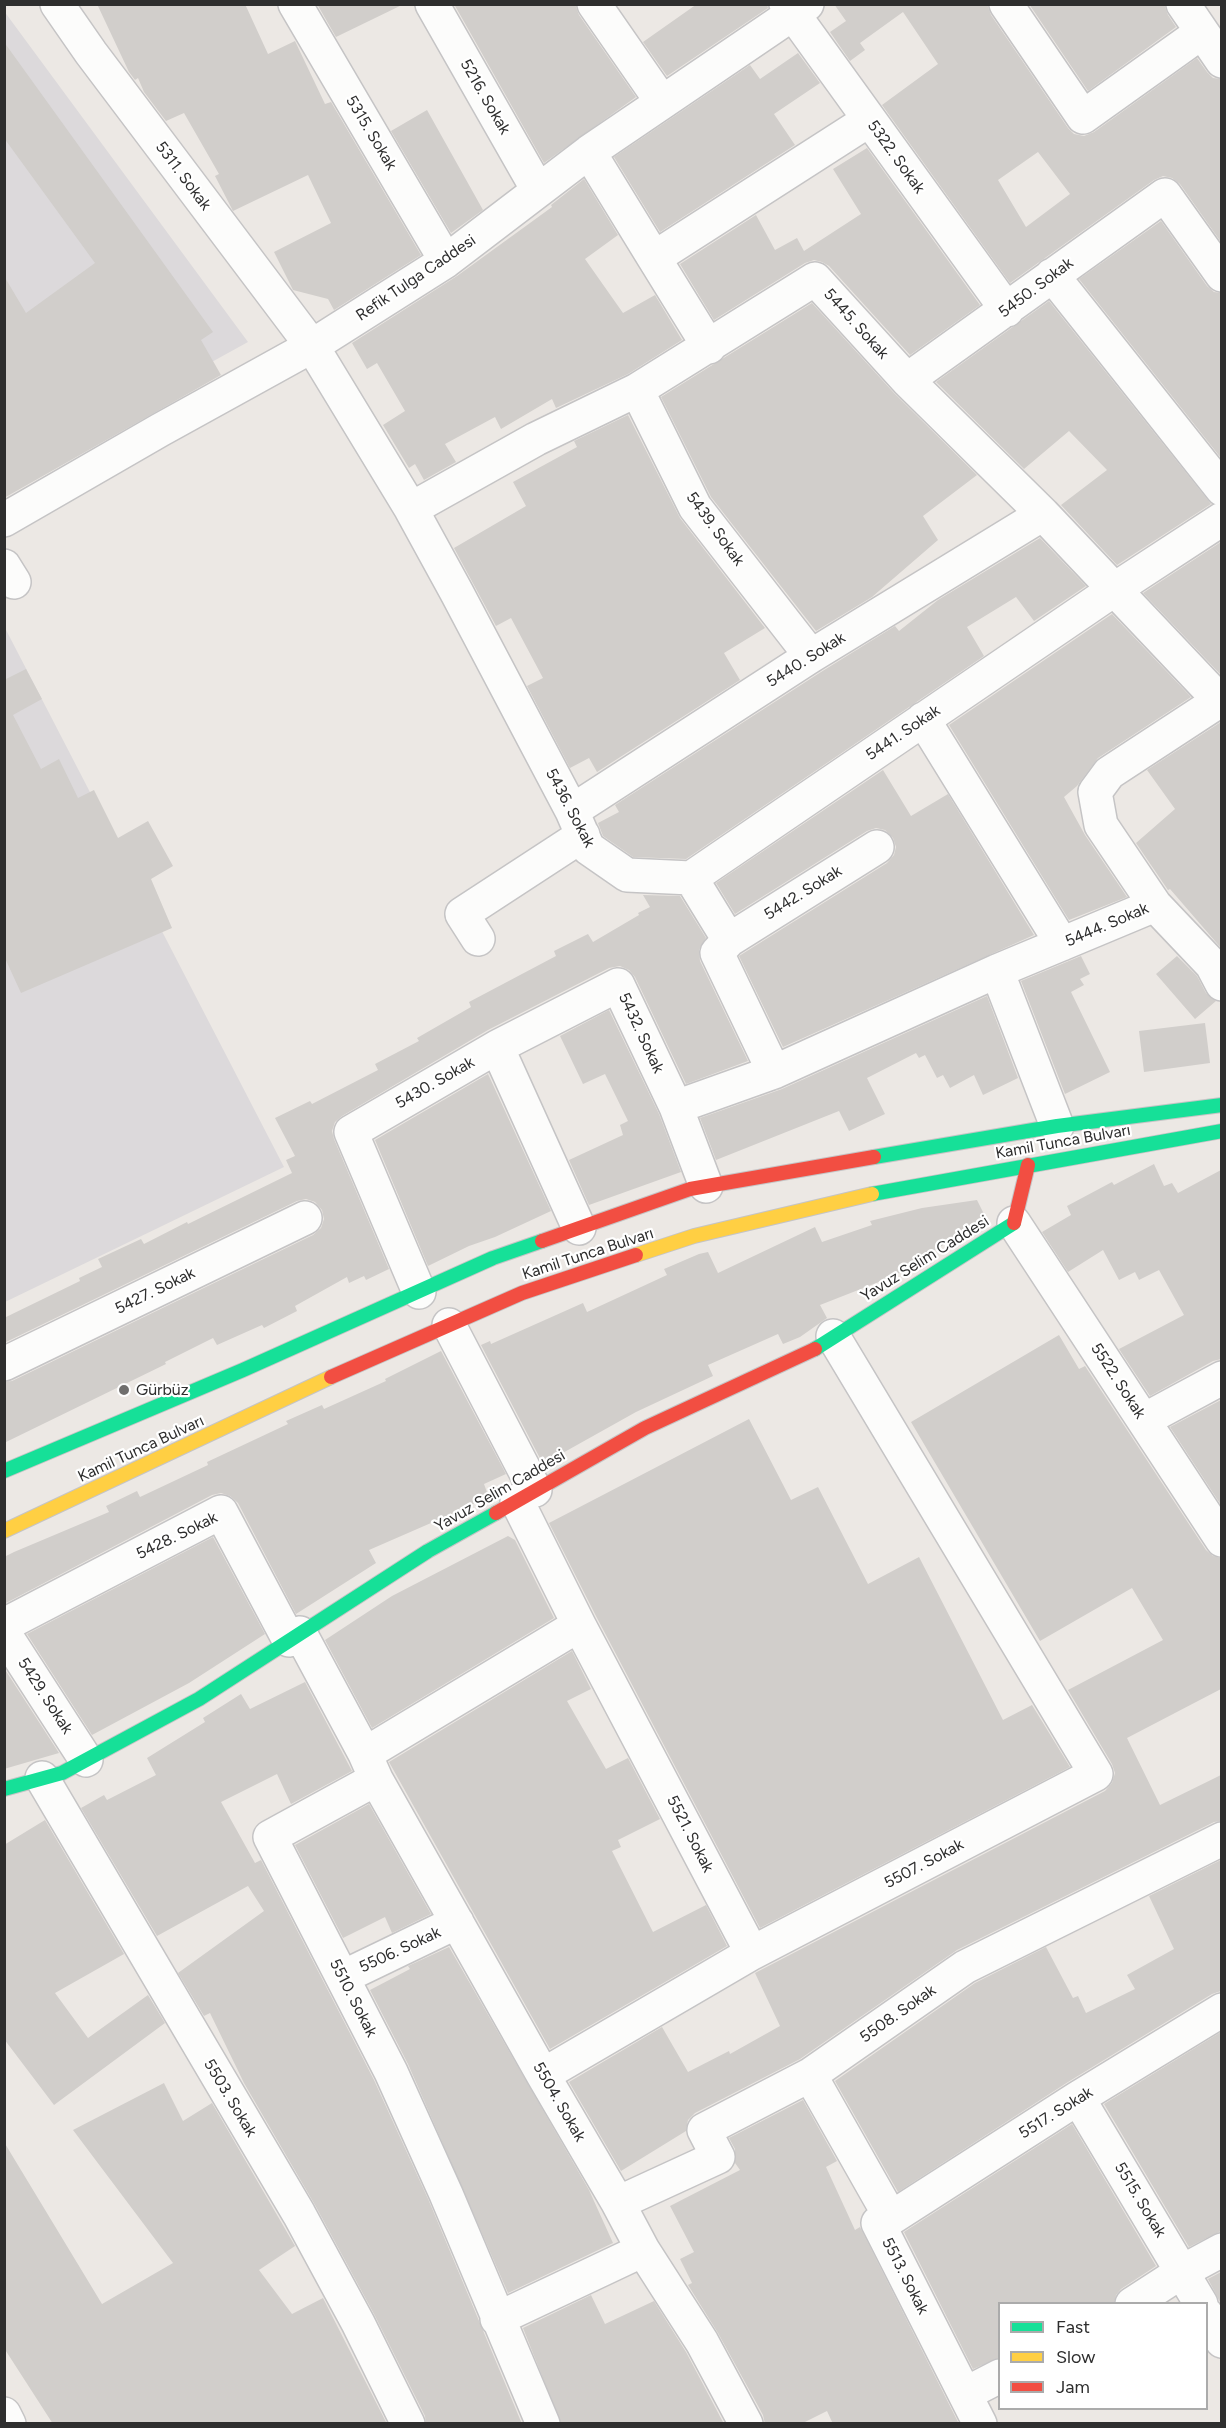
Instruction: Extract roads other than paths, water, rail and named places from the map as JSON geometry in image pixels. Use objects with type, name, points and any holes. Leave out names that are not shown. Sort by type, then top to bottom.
[{"type":"main road","name":"Kamil Tunca Bulvarı","points":[[4,1471],[243,1370],[493,1258],[690,1189],[1057,1126],[1221,1105]]},
{"type":"main road","name":"Kamil Tunca Bulvarı","points":[[4,1531],[363,1362],[522,1293],[694,1236],[885,1191],[1221,1131]]},
{"type":"main road","points":[[1014,1223],[1028,1165]]},
{"type":"main road","name":"Yavuz Selim Caddesi","points":[[4,1789],[62,1773],[199,1699],[428,1551],[645,1428],[809,1353],[1014,1223]]},
{"type":"street","name":"5311. Sokak","points":[[57,4],[91,53],[312,346]]},
{"type":"street","name":"5315. Sokak","points":[[295,4],[446,261]]},
{"type":"street","name":"5216. Sokak","points":[[432,4],[538,190]]},
{"type":"street","points":[[594,4],[662,102]]},
{"type":"street","points":[[1006,4],[1083,117],[1202,32]]},
{"type":"street","points":[[1183,4],[1221,61]]},
{"type":"street","name":"Refik Tulga Caddesi","points":[[4,520],[312,346],[446,261],[590,152],[795,8]]},
{"type":"street","name":"5322. Sokak","points":[[795,8],[869,120],[1007,310]]},
{"type":"street","points":[[654,258],[869,120]]},
{"type":"street","points":[[590,152],[709,347]]},
{"type":"street","name":"5450. Sokak","points":[[907,380],[1165,195],[1221,276]]},
{"type":"street","points":[[1052,275],[1221,489]]},
{"type":"street","name":"5445. Sokak","points":[[411,509],[536,439],[637,390],[815,279],[907,380],[1043,514],[1221,701]]},
{"type":"street","name":"5436. Sokak","points":[[312,346],[411,509],[577,823],[588,848],[627,875],[691,878]]},
{"type":"street","name":"5439. Sokak","points":[[637,390],[695,507],[811,656]]},
{"type":"street","name":"5440. Sokak","points":[[478,939],[462,914],[577,823],[811,656],[1043,514]]},
{"type":"street","name":"5441. Sokak","points":[[691,878],[1221,519]]},
{"type":"street","points":[[1155,905],[1101,825],[1095,792],[1110,773],[1221,701]]},
{"type":"street","points":[[923,719],[1062,944]]},
{"type":"street","name":"5442. Sokak","points":[[729,940],[877,847]]},
{"type":"street","points":[[691,878],[729,940],[717,953],[774,1072],[676,1107],[706,1186]]},
{"type":"street","name":"5444. Sokak","points":[[774,1072],[997,971],[1155,905],[1212,965],[1221,984]]},
{"type":"street","points":[[997,971],[1057,1126]]},
{"type":"street","name":"5432. Sokak","points":[[497,1047],[618,985],[676,1107]]},
{"type":"street","points":[[497,1047],[579,1228]]},
{"type":"street","name":"5430. Sokak","points":[[419,1292],[351,1132],[497,1047]]},
{"type":"street","name":"5427. Sokak","points":[[4,1364],[304,1218]]},
{"type":"street","name":"5522. Sokak","points":[[1014,1223],[1221,1540]]},
{"type":"street","name":"5521. Sokak","points":[[449,1325],[526,1495],[579,1625],[752,1953]]},
{"type":"street","name":"5507. Sokak","points":[[752,1953],[1096,1774],[833,1336]]},
{"type":"street","points":[[1144,1420],[1221,1378]]},
{"type":"street","name":"5428. Sokak","points":[[4,1625],[221,1512],[295,1637]]},
{"type":"street","points":[[295,1637],[371,1767],[579,1625]]},
{"type":"street","name":"5429. Sokak","points":[[4,1633],[86,1760]]},
{"type":"street","name":"5504. Sokak","points":[[371,1767],[543,2075],[643,2250],[702,2343],[746,2424]]},
{"type":"street","name":"5510. Sokak","points":[[371,1767],[270,1837],[391,2072],[446,2194],[543,2424]]},
{"type":"street","name":"5503. Sokak","points":[[42,1778],[299,2214],[358,2323],[408,2424]]},
{"type":"street","name":"5508. Sokak","points":[[618,2203],[718,2157],[704,2130],[810,2075],[965,1967],[1221,1839]]},
{"type":"street","name":"5506. Sokak","points":[[343,1977],[457,1922]]},
{"type":"street","points":[[543,2075],[752,1953]]},
{"type":"street","name":"5517. Sokak","points":[[891,2218],[1078,2098],[1221,2010]]},
{"type":"street","name":"5513. Sokak","points":[[810,2075],[891,2218],[878,2223],[980,2424]]},
{"type":"street","name":"5515. Sokak","points":[[1078,2098],[1200,2302]]},
{"type":"street","points":[[497,2319],[643,2250]]},
{"type":"street","points":[[1135,2302],[1221,2250]]},
{"type":"street","points":[[1208,2318],[1221,2341]]},
{"type":"street","points":[[965,2394],[998,2377]]},
{"type":"street","points":[[4,2414],[9,2424]]},
{"type":"place","name":"Gürbüz","points":[[124,1390]]}]
